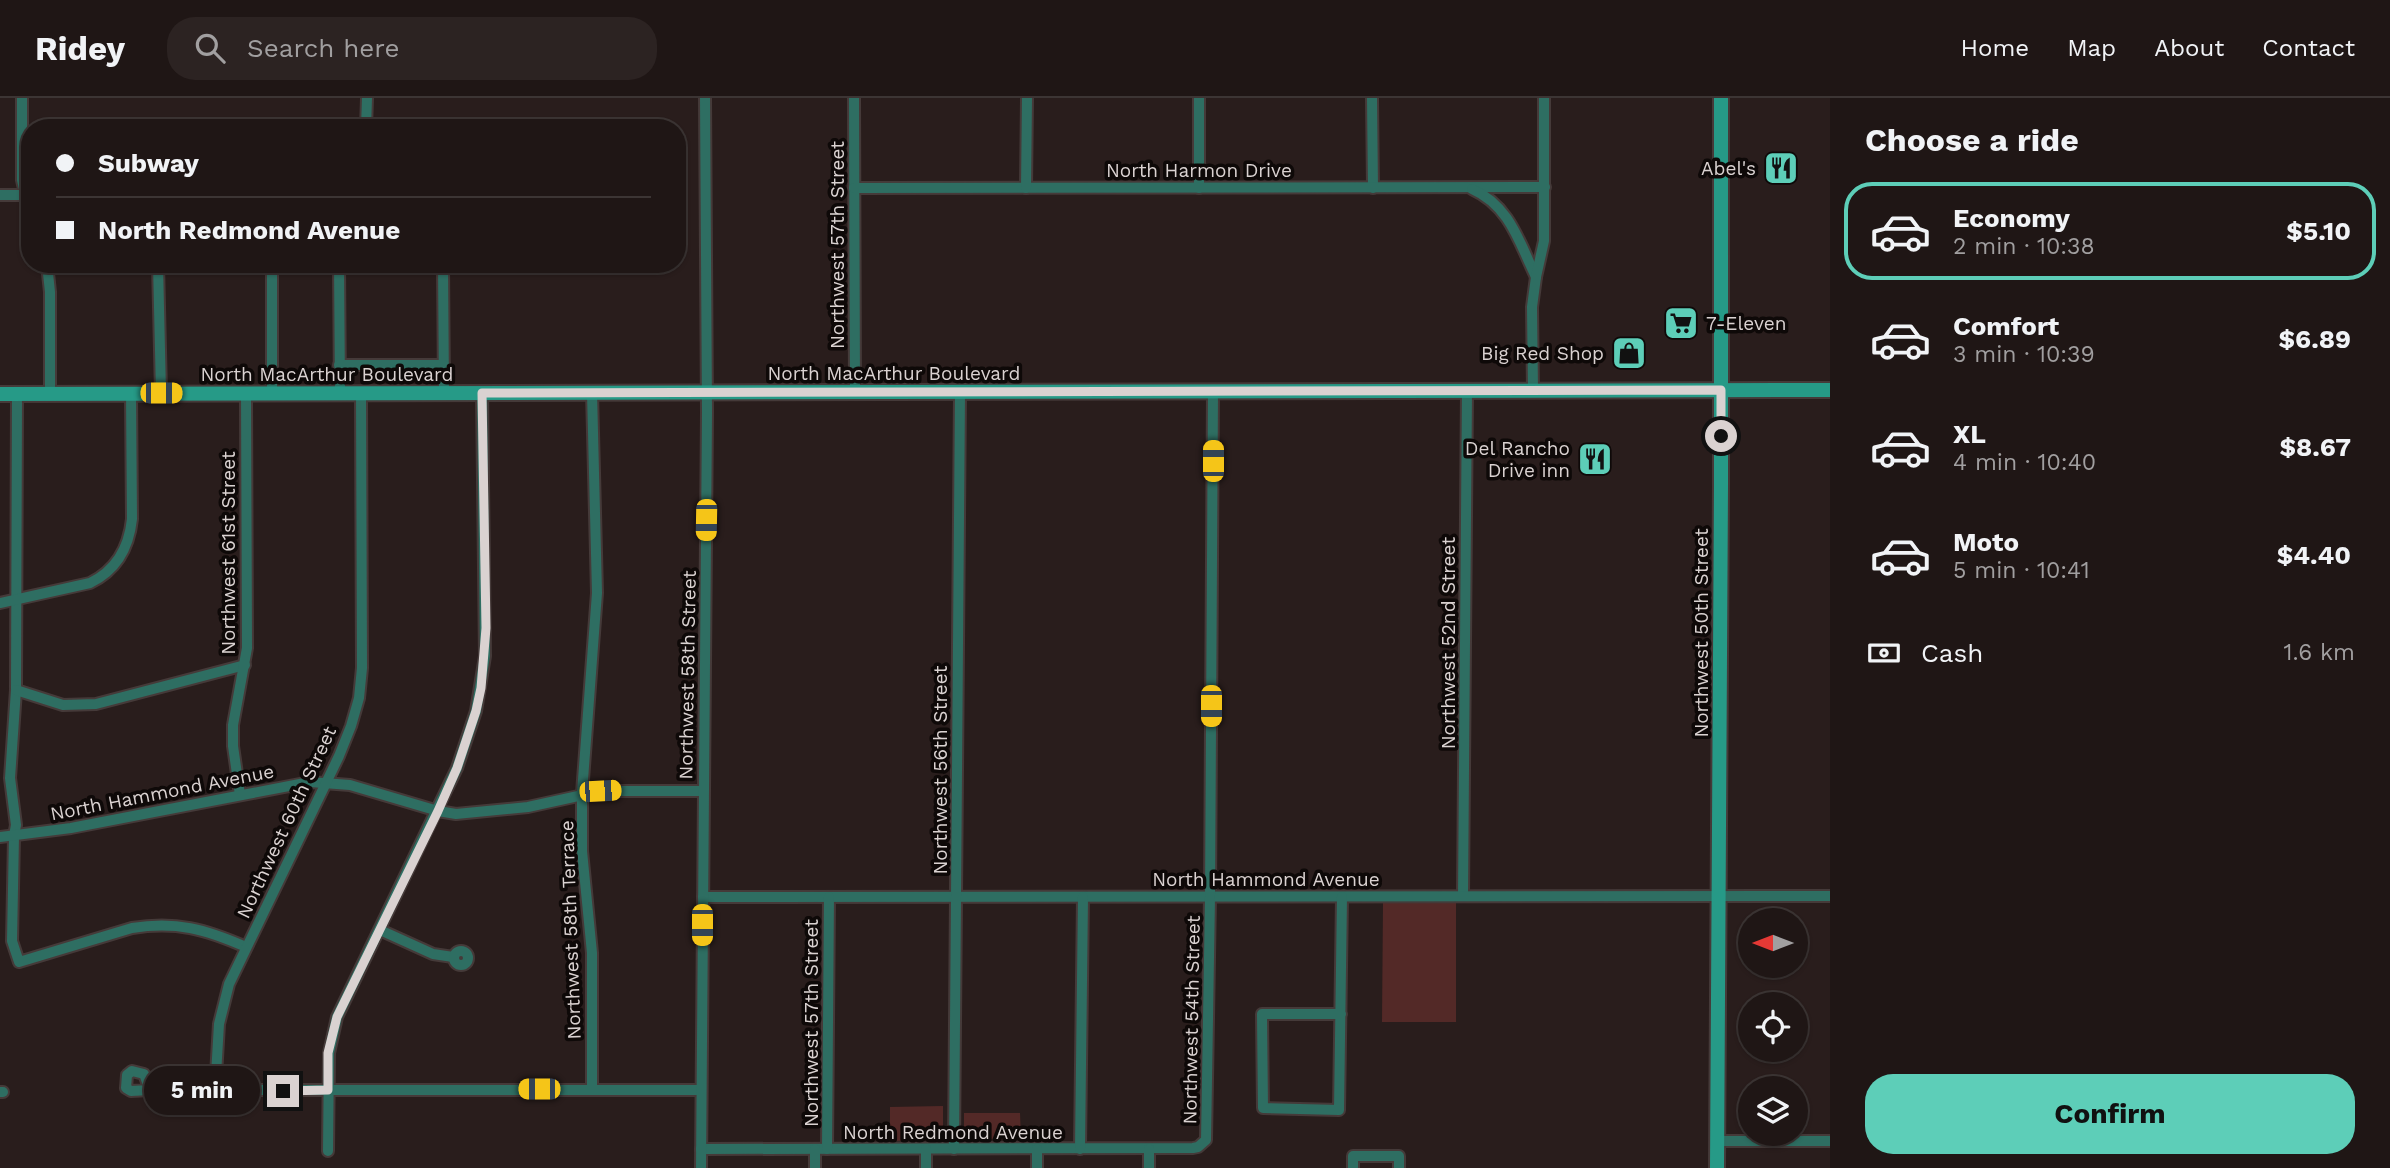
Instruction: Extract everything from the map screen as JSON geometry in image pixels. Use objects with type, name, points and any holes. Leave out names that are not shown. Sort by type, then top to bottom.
[{"type":"main road","name":"Northwest 50th Street","points":[[1717,1168],[1721,98]]},
{"type":"main road","name":"North MacArthur Boulevard","points":[[0,394],[1830,390]]},
{"type":"street","points":[[22,98],[22,119]]},
{"type":"street","points":[[366,119],[367,98]]},
{"type":"street","name":"Northwest 58th Street","points":[[701,1168],[706,393],[705,98]]},
{"type":"street","name":"Northwest 57th Street","points":[[854,98],[855,392]]},
{"type":"street","points":[[1026,188],[1027,98]]},
{"type":"street","points":[[1199,98],[1199,188]]},
{"type":"street","points":[[1372,98],[1373,188]]},
{"type":"street","points":[[1533,391],[1532,307],[1544,241],[1544,98]]},
{"type":"street","name":"North Harmon Drive","points":[[854,188],[1545,187]]},
{"type":"street","points":[[1467,188],[1486,195],[1507,215],[1536,277]]},
{"type":"street","points":[[0,195],[21,195]]},
{"type":"street","points":[[48,273],[50,393]]},
{"type":"street","points":[[158,273],[161,393]]},
{"type":"street","points":[[272,273],[272,393]]},
{"type":"street","points":[[339,273],[340,393]]},
{"type":"street","points":[[443,273],[444,393]]},
{"type":"street","points":[[339,365],[444,365]]},
{"type":"street","name":"Northwest 52nd Street","points":[[1463,897],[1467,390]]},
{"type":"street","name":"Northwest 54th Street","points":[[1203,1144],[1208,1133],[1213,391]]},
{"type":"street","name":"Northwest 58th Terrace","points":[[592,392],[597,593],[582,793],[582,851],[592,953],[592,1088]]},
{"type":"street","name":"Northwest 56th Street","points":[[954,1149],[960,392]]},
{"type":"street","points":[[0,603],[90,583],[111,569],[120,558],[131,533],[132,519],[131,393]]},
{"type":"street","name":"Northwest 61st Street","points":[[240,794],[233,724],[247,648],[246,393]]},
{"type":"street","name":"Northwest 60th Street","points":[[215,1092],[219,1024],[229,984],[327,782],[351,726],[359,698],[362,668],[361,393]]},
{"type":"street","points":[[328,1151],[328,1053],[337,1017],[438,811],[469,737],[482,678],[486,628],[482,393]]},
{"type":"street","points":[[17,394],[16,690],[10,778],[16,825],[12,941],[19,962],[132,928],[148,926],[201,929],[246,947]]},
{"type":"street","points":[[16,690],[62,705],[96,704],[245,665]]},
{"type":"street","name":"North Hammond Avenue","points":[[0,837],[61,830],[290,784],[327,782],[374,790],[438,811],[456,814],[502,810],[582,793],[619,790],[703,791]]},
{"type":"street","name":"North Hammond Avenue","points":[[702,897],[1830,896]]},
{"type":"street","name":"Northwest 57th Street","points":[[827,1149],[829,897]]},
{"type":"street","points":[[1080,1149],[1083,897]]},
{"type":"street","points":[[1341,1014],[1262,1014],[1263,1108],[1339,1110],[1341,1014],[1342,897]]},
{"type":"street","points":[[380,930],[433,954],[453,957]]},
{"type":"street","points":[[150,1090],[701,1090]]},
{"type":"street","points":[[1717,1141],[1830,1141]]},
{"type":"street","name":"North Redmond Avenue","points":[[701,1149],[1149,1149],[1193,1148],[1203,1144]]},
{"type":"street","name":"Northwest 57th Street","points":[[815,1149],[815,1168]]},
{"type":"street","points":[[926,1149],[926,1168]]},
{"type":"street","points":[[1037,1149],[1037,1168]]},
{"type":"street","points":[[1149,1149],[1149,1168]]},
{"type":"street","points":[[1353,1168],[1353,1156],[1399,1156],[1399,1168]]},
{"type":"shaded area","points":[[1383,903],[1456,903],[1456,1022],[1382,1022]]},
{"type":"shaded area","points":[[943,1106],[943,1140],[890,1141],[890,1107]]},
{"type":"shaded area","points":[[964,1113],[1020,1113],[1021,1138],[964,1140]]},
{"type":"place","name":"Abel's","points":[[1781,168]]},
{"type":"place","name":"7-Eleven","points":[[1681,323]]},
{"type":"place","name":"Big Red Shop","points":[[1629,353]]},
{"type":"place","name":"Del Rancho Drive inn","points":[[1595,459]]},
{"type":"route","points":[[283,1091],[328,1090],[328,1053],[337,1017],[438,811],[469,737],[481,688],[485,656],[482,393],[1721,390],[1721,436]]}]
